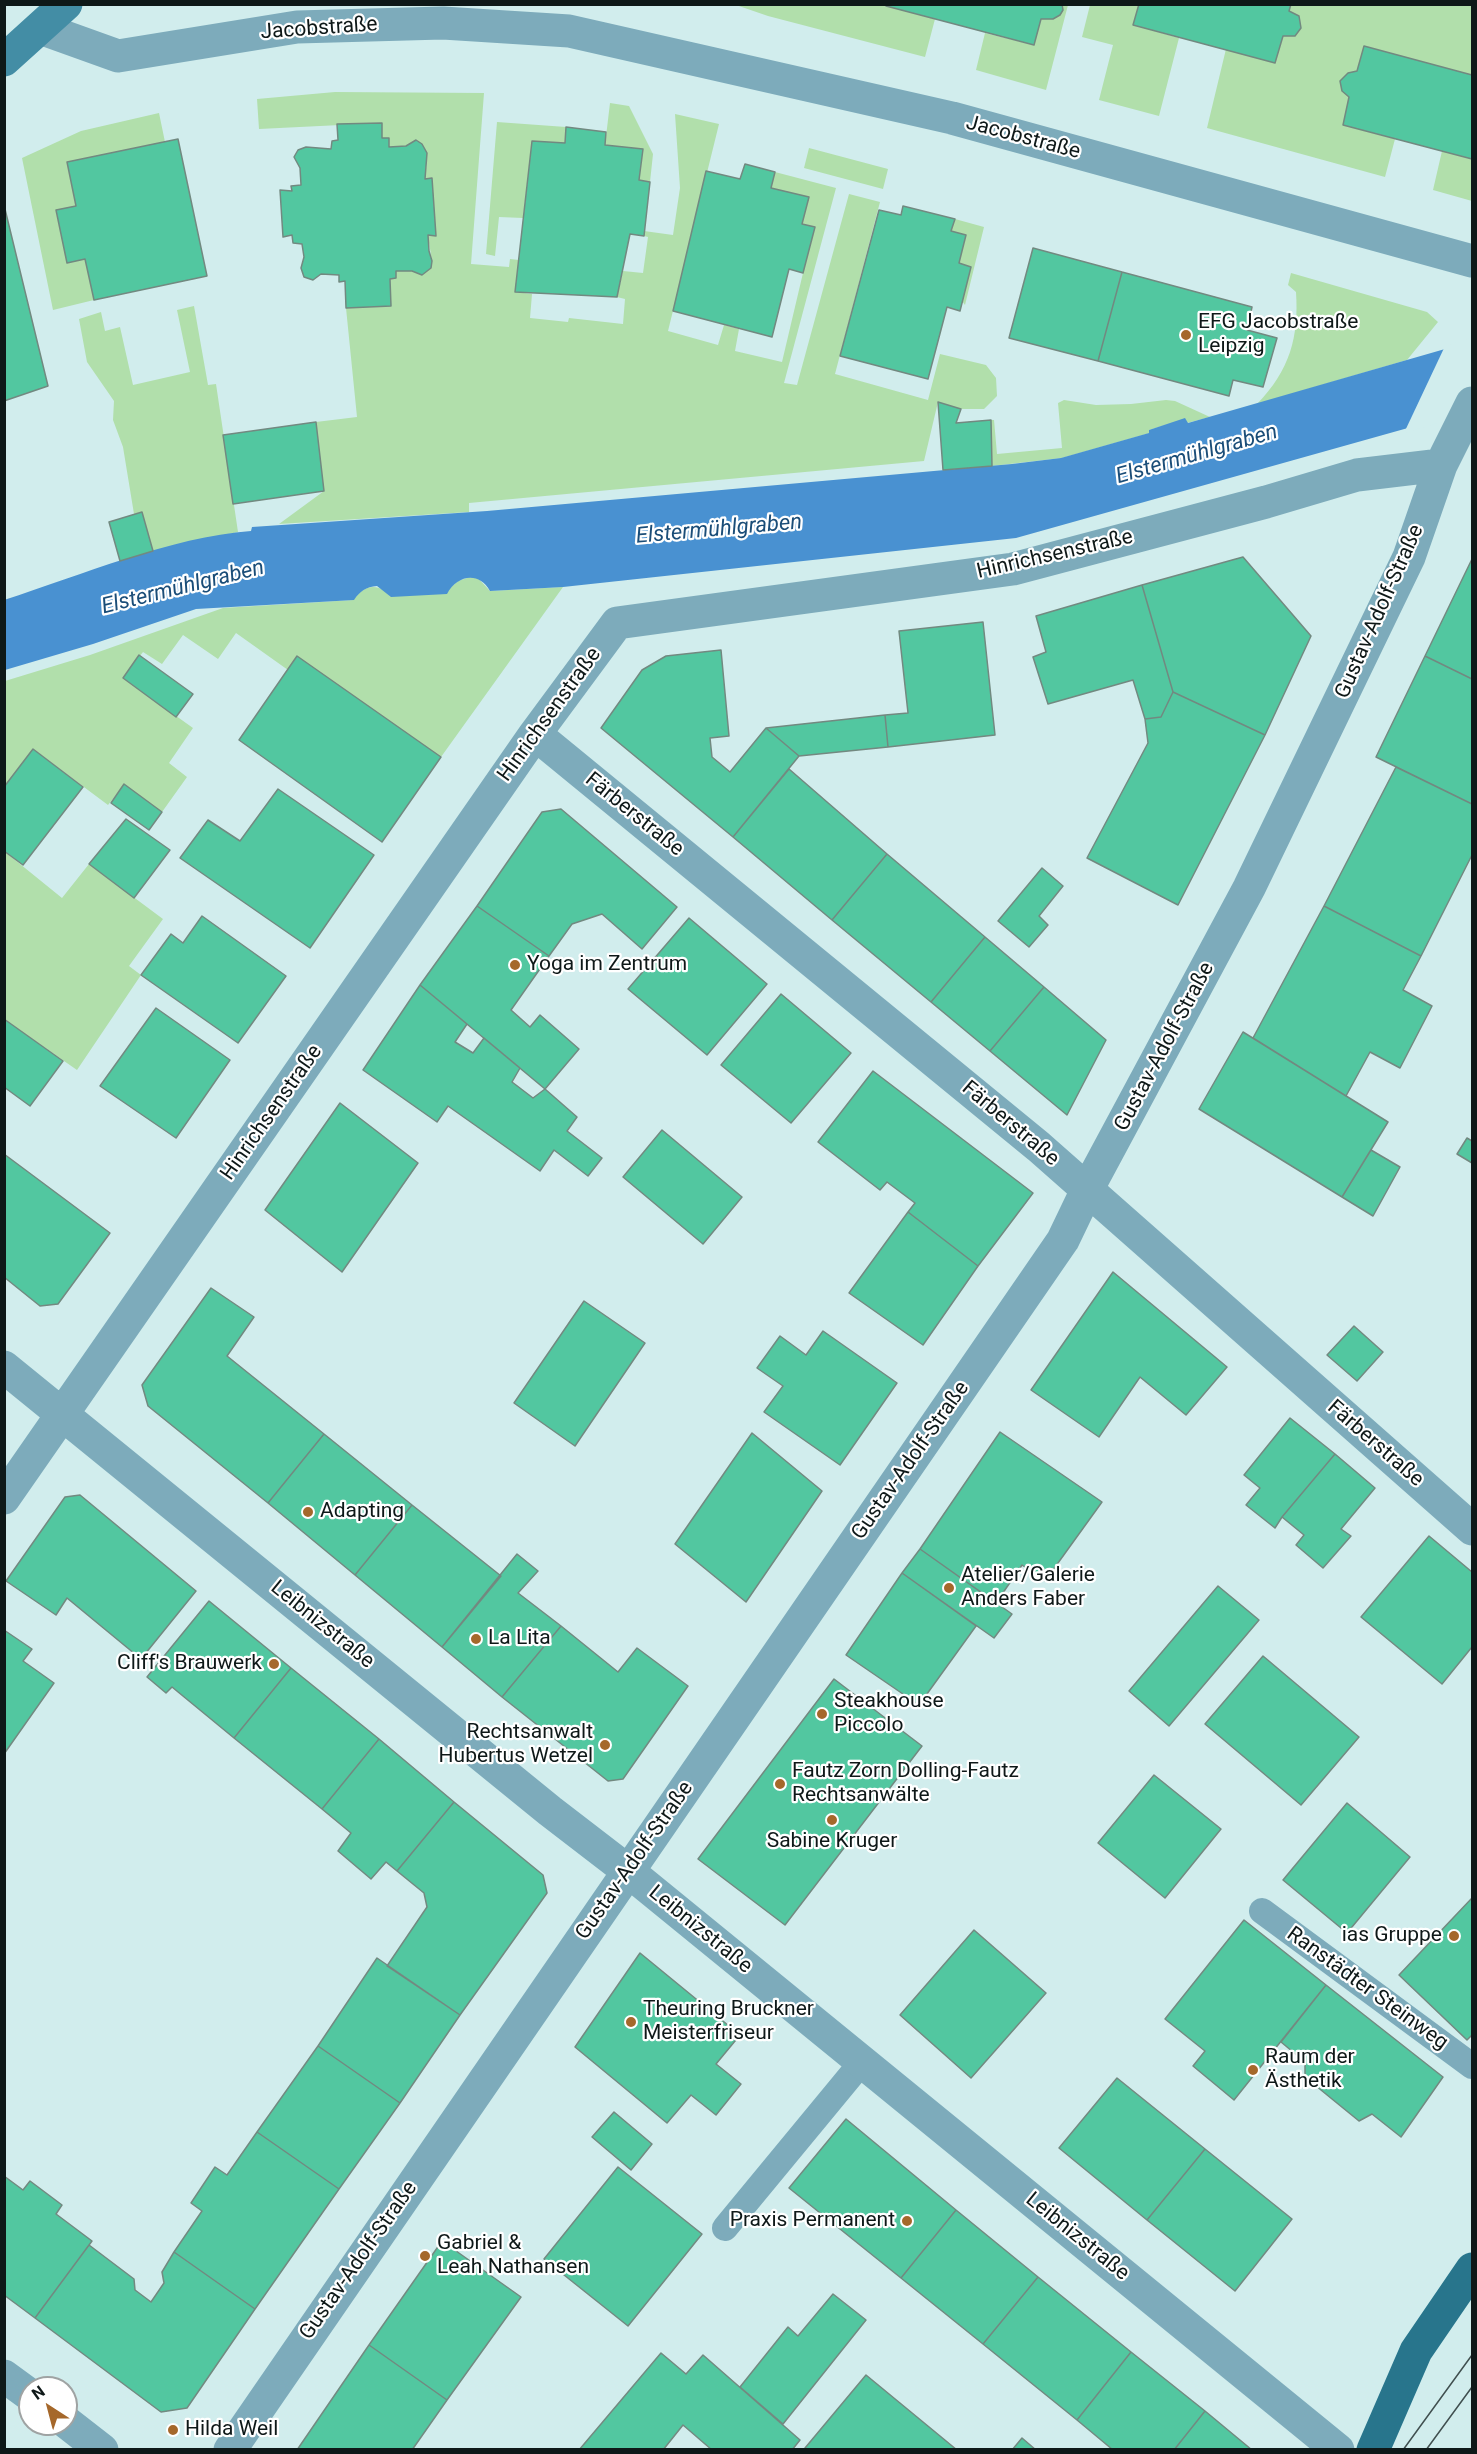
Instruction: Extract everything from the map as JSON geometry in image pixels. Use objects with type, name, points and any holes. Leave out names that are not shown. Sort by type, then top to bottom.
[{"type":"main road","points":[[4,60],[66,4]]},
{"type":"main road","points":[[1373,2450],[1416,2351],[1473,2269]]},
{"type":"street","name":"Jacobstraße","points":[[40,28],[118,56],[297,27],[564,18],[952,118],[1473,261]]},
{"type":"street","name":"Gustav-Adolf-Straße","points":[[230,2450],[1063,1240],[1087,1190],[1250,888],[1409,557],[1441,465],[1469,411]]},
{"type":"street","name":"Hinrichsenstraße","points":[[4,1498],[535,734],[617,623],[1013,569],[1266,502],[1357,475],[1441,465]]},
{"type":"street","name":"Färberstraße","points":[[535,734],[1039,1147],[1473,1528]]},
{"type":"street","name":"Leibnizstraße","points":[[4,1367],[541,1804],[628,1871],[1338,2450]]},
{"type":"street","points":[[4,2376],[18,2386]]},
{"type":"street","points":[[78,2431],[102,2450]]},
{"type":"lane","name":"Ranstädter Steinweg","points":[[1262,1911],[1473,2066]]},
{"type":"lane","points":[[725,2228],[862,2062]]},
{"type":"green space","points":[[1139,4],[1134,25],[1179,38],[1159,116],[1099,100],[1113,45],[1082,37],[1090,5]]},
{"type":"green space","points":[[736,5],[886,5],[935,19],[925,57],[768,16]]},
{"type":"green space","points":[[1062,5],[1068,5],[1046,90],[976,70],[985,33],[1034,45],[1041,19],[1053,19],[1060,15]]},
{"type":"green space","points":[[1291,5],[1472,5],[1472,75],[1364,46],[1357,71],[1348,73],[1341,81],[1349,97],[1343,125],[1395,139],[1385,177],[1207,128],[1226,49],[1275,63],[1283,36],[1295,36],[1301,28],[1299,16],[1289,11]]},
{"type":"green space","points":[[335,92],[484,93],[471,264],[509,267],[510,259],[519,260],[515,292],[532,294],[530,318],[568,322],[569,318],[623,324],[625,299],[617,297],[623,271],[643,273],[648,237],[644,236],[644,231],[673,235],[680,188],[675,114],[719,124],[668,331],[718,345],[724,325],[739,329],[735,351],[782,362],[803,273],[802,224],[771,188],[775,172],[836,188],[784,383],[797,385],[849,194],[880,202],[835,374],[928,400],[940,354],[986,365],[996,378],[997,396],[984,409],[961,409],[938,402],[924,461],[469,503],[469,512],[279,524],[324,491],[316,422],[357,417],[346,308],[391,306],[390,279],[395,278],[396,271],[412,271],[422,275],[431,268],[428,235],[436,235],[432,179],[425,179],[426,152],[421,143],[416,140],[406,146],[389,147],[389,138],[382,138],[381,123],[259,129],[257,99]]},
{"type":"green space","points":[[610,103],[629,106],[653,154],[650,182],[639,180],[643,149],[605,145]]},
{"type":"green space","points":[[159,113],[165,142],[67,162],[76,206],[56,211],[67,262],[85,259],[94,300],[53,310],[22,158],[81,131]]},
{"type":"green space","points":[[497,122],[566,127],[565,143],[532,141],[523,218],[499,217],[495,256],[486,254]]},
{"type":"green space","points":[[809,148],[888,169],[883,189],[804,168]]},
{"type":"green space","points":[[1442,151],[1472,159],[1472,201],[1433,190]]},
{"type":"green space","points":[[955,219],[984,227],[965,305],[962,301],[971,267],[959,263],[966,236],[951,231]]},
{"type":"green space","points":[[1291,273],[1427,312],[1438,322],[1407,360],[1257,404],[1285,365],[1294,338],[1297,308],[1296,292],[1288,285]]},
{"type":"green space","points":[[194,306],[208,385],[216,384],[238,532],[153,551],[142,512],[134,514],[123,447],[113,420],[114,401],[87,362],[79,319],[101,312],[105,331],[120,327],[133,385],[190,372],[177,310]]},
{"type":"green space","points":[[1064,400],[1096,405],[1175,401],[1210,417],[1187,423],[1185,419],[1149,430],[1150,433],[1062,458],[992,466],[991,420],[994,420],[997,454],[1062,448],[1058,403]]},
{"type":"green space","points":[[470,577],[478,578],[490,591],[563,587],[441,757],[288,670],[236,633],[218,659],[183,635],[162,664],[143,652],[123,678],[193,728],[169,763],[187,777],[162,812],[124,785],[108,805],[33,749],[5,787],[5,681],[90,655],[223,608],[353,600],[364,589],[372,587],[386,591],[450,588],[458,581]]},
{"type":"green space","points":[[4,851],[62,898],[89,864],[163,919],[129,966],[141,975],[77,1070],[5,1020]]},
{"type":"water","name":"Elstermühlgraben","points":[[1445,349],[1472,410],[1016,538],[563,587],[490,591],[480,580],[468,578],[456,583],[447,594],[391,597],[377,586],[364,590],[354,600],[196,609],[93,644],[5,670],[4,600],[126,558],[189,541],[251,531],[252,527],[487,511],[1061,458],[1149,433],[1149,430],[1185,418],[1188,423]]},
{"type":"pier","points":[[1472,338],[1472,413],[1404,433],[1445,346]]},
{"type":"building","points":[[886,4],[1062,4],[1063,10],[1053,19],[1041,19],[1034,45],[886,6]]},
{"type":"building","points":[[1139,4],[1291,4],[1289,11],[1299,16],[1301,28],[1295,36],[1283,36],[1275,63],[1133,25]]},
{"type":"building","points":[[1364,46],[1472,75],[1472,159],[1343,125],[1349,97],[1342,91],[1340,81],[1348,73],[1357,71]]},
{"type":"building","points":[[382,123],[382,138],[389,138],[389,147],[406,146],[416,140],[422,144],[427,153],[425,179],[432,178],[436,236],[428,235],[431,268],[422,275],[412,271],[396,271],[396,278],[390,279],[391,306],[346,308],[345,281],[339,282],[339,275],[321,274],[313,280],[304,277],[301,268],[304,257],[302,244],[293,243],[292,235],[283,237],[280,190],[292,191],[291,186],[301,185],[300,168],[294,157],[298,150],[306,147],[331,149],[332,141],[338,140],[337,124]]},
{"type":"building","points":[[566,127],[606,132],[605,145],[643,149],[639,180],[650,182],[644,236],[630,234],[617,297],[515,292],[532,141],[565,143]]},
{"type":"building","points":[[178,139],[207,276],[94,300],[85,259],[67,263],[56,210],[76,206],[67,162]]},
{"type":"building","points":[[745,164],[775,172],[771,188],[809,197],[802,224],[815,227],[803,273],[789,269],[772,337],[673,311],[706,171],[740,179]]},
{"type":"building","points":[[4,205],[48,386],[4,401]]},
{"type":"building","points":[[903,206],[955,219],[951,231],[966,235],[959,263],[971,267],[960,311],[947,307],[928,379],[840,356],[879,210],[901,215]]},
{"type":"building","points":[[1033,248],[1122,272],[1098,361],[1009,338]]},
{"type":"building","name":"EFG Jacobstraße Leipzig","points":[[1122,272],[1252,307],[1247,330],[1277,338],[1263,387],[1233,380],[1229,396],[1098,361]]},
{"type":"building","points":[[938,402],[961,409],[956,423],[991,420],[992,466],[943,470]]},
{"type":"building","points":[[316,422],[324,491],[233,504],[223,435]]},
{"type":"building","points":[[142,512],[153,551],[120,561],[109,522]]},
{"type":"building","points":[[1243,557],[1311,636],[1265,735],[1173,692],[1142,585]]},
{"type":"building","points":[[1472,559],[1472,679],[1425,656]]},
{"type":"building","points":[[1142,585],[1173,692],[1161,717],[1145,719],[1133,680],[1048,704],[1033,657],[1046,652],[1036,616]]},
{"type":"building","points":[[983,622],[995,735],[888,747],[885,715],[908,713],[899,631]]},
{"type":"building","points":[[721,650],[729,736],[710,738],[712,757],[730,772],[766,728],[799,756],[733,837],[601,728],[642,670],[666,656]]},
{"type":"building","points":[[139,655],[193,694],[176,717],[123,678]]},
{"type":"building","points":[[297,656],[441,757],[382,842],[239,740]]},
{"type":"building","points":[[1425,656],[1472,679],[1472,804],[1376,757]]},
{"type":"building","points":[[1173,692],[1265,735],[1178,905],[1087,858],[1148,743],[1145,719],[1161,717]]},
{"type":"building","points":[[885,715],[888,747],[799,756],[766,728]]},
{"type":"building","points":[[33,749],[83,787],[23,865],[4,851],[4,787]]},
{"type":"building","points":[[1396,767],[1472,804],[1472,855],[1421,956],[1324,906]]},
{"type":"building","points":[[789,769],[887,854],[832,920],[733,837]]},
{"type":"building","points":[[124,784],[162,812],[149,830],[111,803]]},
{"type":"building","points":[[278,789],[374,855],[310,948],[180,858],[208,820],[240,841]]},
{"type":"building","points":[[561,809],[677,907],[642,949],[602,914],[572,924],[549,956],[477,906],[542,812]]},
{"type":"building","points":[[126,819],[170,850],[134,898],[89,864]]},
{"type":"building","points":[[887,854],[985,937],[931,1002],[832,920]]},
{"type":"building","points":[[1042,868],[1063,886],[1039,916],[1048,925],[1029,947],[998,921]]},
{"type":"building","points":[[477,906],[549,956],[511,1010],[530,1027],[540,1015],[579,1049],[545,1089],[420,985]]},
{"type":"building","points":[[1324,906],[1421,956],[1403,990],[1432,1006],[1400,1068],[1370,1052],[1346,1096],[1253,1038]]},
{"type":"building","points":[[202,916],[286,976],[238,1043],[141,975],[171,934],[183,943]]},
{"type":"building","points":[[689,918],[767,984],[707,1055],[628,989]]},
{"type":"building","points":[[985,937],[1044,987],[990,1051],[931,1002]]},
{"type":"building","points":[[420,985],[467,1024],[455,1042],[473,1053],[484,1038],[520,1068],[512,1082],[533,1098],[545,1089],[577,1117],[567,1131],[602,1158],[588,1176],[554,1150],[540,1171],[448,1106],[437,1122],[363,1070]]},
{"type":"building","points":[[1044,987],[1106,1040],[1067,1115],[990,1051]]},
{"type":"building","points":[[781,994],[851,1053],[791,1123],[721,1065]]},
{"type":"building","points":[[156,1008],[230,1060],[176,1138],[100,1086]]},
{"type":"building","points":[[4,1019],[63,1061],[30,1106],[4,1087]]},
{"type":"building","points":[[1243,1032],[1388,1122],[1342,1197],[1199,1109]]},
{"type":"building","points":[[873,1071],[1033,1193],[978,1266],[908,1212],[915,1203],[887,1182],[880,1190],[818,1142]]},
{"type":"building","points":[[340,1103],[418,1163],[342,1272],[265,1210]]},
{"type":"building","points":[[662,1130],[742,1197],[703,1244],[623,1177]]},
{"type":"building","points":[[1467,1138],[1472,1141],[1472,1163],[1457,1154]]},
{"type":"building","points":[[1371,1150],[1400,1167],[1373,1216],[1342,1197]]},
{"type":"building","points":[[4,1154],[110,1233],[58,1304],[40,1306],[4,1277]]},
{"type":"building","points":[[908,1212],[978,1266],[923,1345],[849,1293]]},
{"type":"building","points":[[1113,1272],[1227,1367],[1186,1415],[1140,1377],[1099,1437],[1031,1390]]},
{"type":"building","points":[[211,1288],[254,1317],[227,1356],[324,1434],[268,1503],[148,1406],[142,1385]]},
{"type":"building","points":[[584,1301],[645,1343],[575,1446],[514,1403]]},
{"type":"building","points":[[1354,1326],[1383,1352],[1357,1381],[1327,1355]]},
{"type":"building","points":[[823,1331],[897,1383],[840,1465],[764,1412],[783,1386],[757,1368],[780,1336],[806,1355]]},
{"type":"building","points":[[1290,1418],[1335,1454],[1275,1528],[1246,1505],[1260,1488],[1244,1475]]},
{"type":"building","points":[[1000,1432],[1102,1502],[1045,1581],[1022,1565],[996,1603],[920,1549]]},
{"type":"building","points":[[752,1433],[822,1491],[746,1602],[675,1544]]},
{"type":"building","points":[[324,1434],[412,1505],[355,1575],[268,1503]]},
{"type":"building","points":[[1335,1454],[1375,1488],[1341,1529],[1351,1536],[1323,1568],[1296,1545],[1304,1535],[1282,1517]]},
{"type":"building","points":[[80,1495],[196,1591],[141,1659],[67,1598],[56,1615],[6,1581],[65,1497]]},
{"type":"building","points":[[412,1505],[501,1576],[442,1647],[355,1575]]},
{"type":"building","points":[[1429,1536],[1472,1572],[1472,1647],[1442,1684],[1361,1617]]},
{"type":"building","name":"Atelier/Galerie Anders Faber","points":[[920,1549],[1012,1614],[994,1638],[902,1573]]},
{"type":"building","points":[[517,1554],[538,1571],[518,1593],[561,1626],[502,1697],[442,1647]]},
{"type":"building","points":[[902,1573],[976,1626],[919,1705],[846,1655]]},
{"type":"building","points":[[1218,1586],[1259,1620],[1169,1726],[1129,1691]]},
{"type":"building","points":[[209,1601],[291,1668],[234,1738],[172,1687],[166,1693],[147,1677]]},
{"type":"building","points":[[561,1626],[618,1672],[637,1648],[688,1686],[623,1779],[608,1781],[502,1697]]},
{"type":"building","points":[[4,1630],[32,1649],[23,1661],[54,1683],[4,1754]]},
{"type":"building","points":[[1263,1656],[1359,1737],[1301,1805],[1205,1724]]},
{"type":"building","points":[[291,1668],[379,1739],[322,1809],[234,1738]]},
{"type":"building","points":[[834,1679],[922,1746],[785,1925],[698,1859]]},
{"type":"building","points":[[379,1739],[454,1802],[397,1871],[386,1862],[371,1879],[338,1851],[351,1833],[322,1809]]},
{"type":"building","points":[[1154,1775],[1221,1829],[1165,1898],[1098,1843]]},
{"type":"building","points":[[454,1802],[543,1875],[547,1893],[460,2015],[387,1966],[427,1907],[424,1893],[397,1871]]},
{"type":"building","points":[[1347,1803],[1410,1857],[1347,1933],[1283,1880]]},
{"type":"building","name":"ias Gruppe","points":[[1472,1898],[1472,2035],[1467,2040],[1399,1975]]},
{"type":"building","points":[[1244,1920],[1326,1985],[1234,2100],[1193,2066],[1205,2051],[1165,2019]]},
{"type":"building","points":[[974,1930],[1046,1993],[971,2078],[900,2015]]},
{"type":"building","points":[[640,1953],[740,2035],[716,2064],[741,2084],[716,2115],[691,2095],[667,2123],[575,2047]]},
{"type":"building","points":[[377,1958],[460,2015],[400,2103],[318,2046]]},
{"type":"building","points":[[1326,1985],[1443,2077],[1401,2137],[1372,2114],[1359,2121],[1305,2077],[1305,2062],[1281,2042]]},
{"type":"building","points":[[318,2046],[400,2103],[339,2189],[257,2132]]},
{"type":"building","points":[[1117,2078],[1205,2149],[1147,2220],[1059,2148]]},
{"type":"building","points":[[614,2112],[652,2144],[631,2170],[592,2137]]},
{"type":"building","points":[[846,2119],[956,2210],[901,2278],[789,2188]]},
{"type":"building","points":[[257,2132],[339,2189],[255,2309],[174,2252],[202,2211],[191,2203],[215,2167],[227,2175]]},
{"type":"building","points":[[1205,2149],[1292,2219],[1235,2291],[1147,2220]]},
{"type":"building","points":[[618,2167],[702,2234],[628,2326],[544,2259]]},
{"type":"building","points":[[4,2176],[23,2190],[30,2181],[62,2205],[56,2214],[92,2241],[35,2318],[4,2295]]},
{"type":"building","points":[[956,2210],[1038,2277],[983,2344],[901,2278]]},
{"type":"building","points":[[442,2241],[521,2297],[447,2400],[369,2345]]},
{"type":"building","points":[[89,2245],[134,2279],[135,2290],[151,2302],[164,2283],[162,2272],[174,2252],[255,2309],[187,2408],[161,2412],[35,2318]]},
{"type":"building","points":[[1038,2277],[1131,2352],[1077,2420],[983,2344]]},
{"type":"building","points":[[833,2294],[866,2320],[783,2424],[740,2387],[788,2327],[798,2336]]},
{"type":"building","points":[[369,2345],[447,2400],[412,2450],[297,2450]]},
{"type":"building","points":[[1131,2352],[1205,2411],[1174,2450],[1113,2450],[1077,2420]]},
{"type":"building","points":[[661,2353],[686,2374],[703,2355],[800,2440],[792,2450],[712,2450],[683,2425],[663,2450],[579,2450]]},
{"type":"building","points":[[866,2375],[957,2450],[807,2450],[805,2448]]},
{"type":"building","points":[[1205,2411],[1252,2450],[1174,2450]]},
{"type":"building","points":[[1022,2438],[1036,2450],[1012,2450]]},
{"type":"tram line","points":[[1403,2450],[1472,2355]]},
{"type":"tram line","points":[[1426,2450],[1472,2387]]},
{"type":"place","name":"EFG Jacobstraße Leipzig","points":[[1186,335]]},
{"type":"place","name":"Yoga im Zentrum","points":[[515,965]]},
{"type":"place","name":"Adapting","points":[[308,1512]]},
{"type":"place","name":"Atelier/Galerie Anders Faber","points":[[949,1588]]},
{"type":"place","name":"La Lita","points":[[476,1639]]},
{"type":"place","name":"Cliff's Brauwerk","points":[[274,1664]]},
{"type":"place","name":"Steakhouse Piccolo","points":[[822,1714]]},
{"type":"place","name":"Rechtsanwalt Hubertus Wetzel","points":[[605,1745]]},
{"type":"place","name":"Fautz Zorn Dolling-Fautz Rechtsanwälte","points":[[780,1784]]},
{"type":"place","name":"Sabine Kruger","points":[[832,1820]]},
{"type":"place","name":"ias Gruppe","points":[[1454,1936]]},
{"type":"place","name":"Theuring Bruckner Meisterfriseur","points":[[631,2022]]},
{"type":"place","name":"Raum der Ästhetik","points":[[1253,2070]]},
{"type":"place","name":"Praxis Permanent","points":[[907,2221]]},
{"type":"place","name":"Gabriel & Leah Nathansen","points":[[425,2256]]},
{"type":"place","name":"Hilda Weil","points":[[173,2430]]}]
